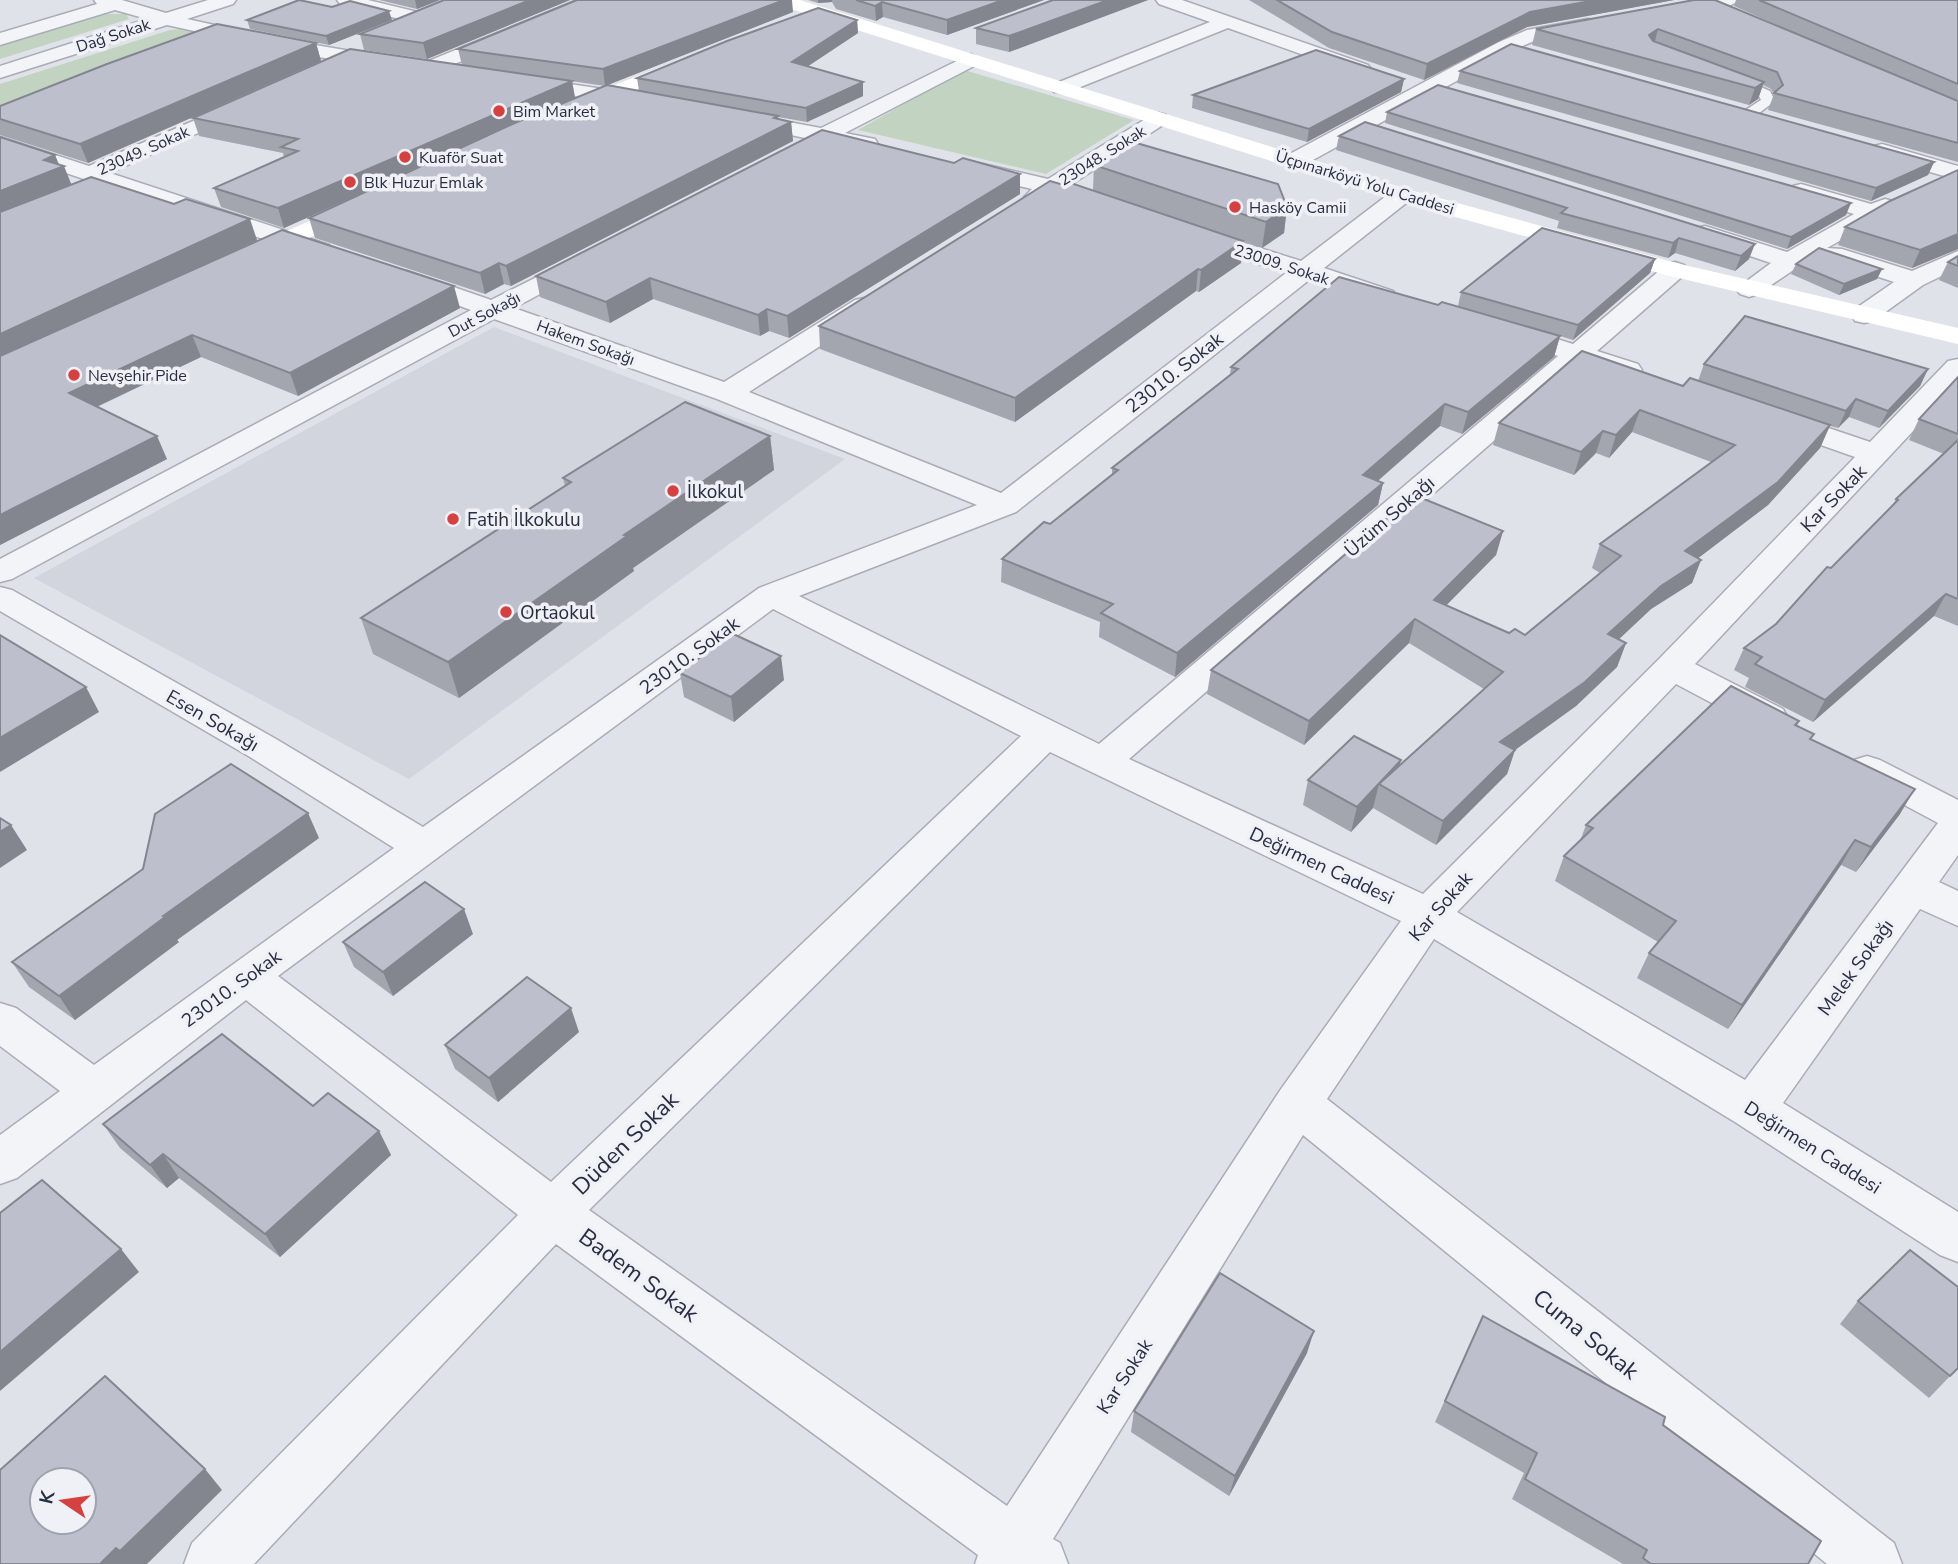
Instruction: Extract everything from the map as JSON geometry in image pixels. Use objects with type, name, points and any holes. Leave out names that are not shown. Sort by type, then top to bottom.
[{"type":"main road","name":"Üçpınarköyü Yolu Caddesi","points":[[781,0],[936,49],[971,48],[1061,88],[1402,194],[1749,289],[1958,336]]},
{"type":"main road","points":[[779,27],[851,0]]},
{"type":"main road","points":[[1702,2],[1742,20]]},
{"type":"main road","points":[[550,118],[704,55]]},
{"type":"main road","points":[[230,266],[376,198]]},
{"type":"street","name":"Dağ Sokak","points":[[0,72],[227,0]]},
{"type":"street","points":[[345,0],[419,18]]},
{"type":"street","points":[[426,69],[593,0]]},
{"type":"street","points":[[1650,14],[1702,2],[1731,0]]},
{"type":"street","points":[[0,39],[109,2],[162,20],[221,33],[340,56],[467,75]]},
{"type":"street","points":[[1174,4],[1221,2]]},
{"type":"street","points":[[1174,4],[1376,73]]},
{"type":"street","points":[[393,29],[440,9]]},
{"type":"street","points":[[1294,161],[1373,129],[1430,88],[1506,46],[1534,34],[1611,21]]},
{"type":"street","points":[[1061,88],[1224,23]]},
{"type":"street","points":[[182,47],[221,33]]},
{"type":"street","points":[[313,74],[368,39]]},
{"type":"street","points":[[1506,46],[1531,53]]},
{"type":"street","points":[[788,154],[971,48]]},
{"type":"street","points":[[495,79],[664,105]]},
{"type":"street","points":[[1401,82],[1458,93]]},
{"type":"street","name":"23049. Sokak","points":[[74,196],[100,178],[263,96]]},
{"type":"street","points":[[1724,107],[1775,121]]},
{"type":"street","points":[[718,115],[825,134],[891,150]]},
{"type":"street","name":"23048. Sokak","points":[[1016,209],[1159,120]]},
{"type":"street","points":[[0,144],[339,256]]},
{"type":"street","points":[[1866,147],[1958,172]]},
{"type":"street","points":[[944,162],[1051,187],[1117,209]]},
{"type":"street","points":[[1749,289],[1801,254],[1873,212],[1958,172]]},
{"type":"street","points":[[1779,185],[1873,212]]},
{"type":"street","name":"23010. Sokak","points":[[0,1163],[246,976],[771,595],[1006,505],[1402,194]]},
{"type":"street","name":"23009. Sokak","points":[[1170,227],[1407,303]]},
{"type":"street","points":[[1686,228],[1914,280]]},
{"type":"street","name":"Dut Sokağı","points":[[0,572],[604,250]]},
{"type":"street","points":[[1864,315],[1914,280],[1958,258]]},
{"type":"street","name":"Hakem Sokağı","points":[[377,269],[494,308],[727,393],[1006,505]]},
{"type":"street","name":"Üzüm Sokağı","points":[[1102,762],[1675,270]]},
{"type":"street","points":[[727,393],[889,290]]},
{"type":"street","points":[[1486,326],[1643,375]]},
{"type":"street","name":"Kar Sokak","points":[[1019,1558],[1298,1103],[1428,915],[1672,667],[1958,367]]},
{"type":"street","points":[[1746,410],[1875,454]]},
{"type":"street","name":"Değirmen Caddesi","points":[[771,595],[1102,762],[1428,915],[1752,1108],[1958,1239]]},
{"type":"street","name":"Esen Sokağı","points":[[0,597],[263,748],[424,848]]},
{"type":"street","points":[[1672,667],[1803,736]]},
{"type":"street","name":"Düden Sokak","points":[[213,1564],[553,1213],[1047,733]]},
{"type":"street","points":[[1839,754],[1958,817]]},
{"type":"street","name":"Melek Sokağı","points":[[1752,1108],[1958,825]]},
{"type":"street","points":[[1913,887],[1958,911]]},
{"type":"street","name":"Badem Sokak","points":[[246,976],[553,1213],[1019,1558]]},
{"type":"street","points":[[0,1021],[93,1090]]},
{"type":"street","name":"Cuma Sokak","points":[[1298,1103],[1873,1564]]},
{"type":"lane","points":[[1721,75],[1765,94],[1768,101],[1749,114]]},
{"type":"shaded area","name":"Fatih İlkokulu","points":[[494,327],[845,459],[409,779],[34,578]]},
{"type":"green space","points":[[106,14],[126,14],[129,19],[0,59],[0,45]]},
{"type":"green space","points":[[182,29],[197,34],[0,110],[0,84],[170,30]]},
{"type":"green space","points":[[964,70],[1134,120],[1046,174],[858,130]]},
{"type":"building","points":[[299,0],[332,7],[350,1],[389,11],[326,36],[247,20]]},
{"type":"building","points":[[444,0],[530,0],[423,43],[360,34]]},
{"type":"building","points":[[577,0],[784,0],[603,69],[458,49]]},
{"type":"building","points":[[856,0],[1003,0],[947,20],[882,2],[875,6]]},
{"type":"building","points":[[1053,0],[1108,0],[1009,36],[976,28]]},
{"type":"building","points":[[1277,0],[1596,0],[1530,12],[1427,64],[1332,32]]},
{"type":"building","points":[[1694,0],[1715,0],[1958,101],[1958,143],[1774,93],[1783,85],[1777,72],[1658,29],[1649,35],[1653,41],[1764,82],[1755,88],[1536,29]]},
{"type":"building","points":[[1759,0],[1958,0],[1958,84]]},
{"type":"building","points":[[818,8],[857,20],[792,62],[863,82],[806,108],[637,78],[727,41]]},
{"type":"building","points":[[217,24],[316,43],[80,144],[0,119],[0,106]]},
{"type":"building","points":[[1511,44],[1934,162],[1876,188],[1460,71]]},
{"type":"building","points":[[350,49],[572,81],[278,208],[214,188],[298,151],[281,147],[298,139],[193,118]]},
{"type":"building","points":[[1316,50],[1404,79],[1309,129],[1193,95]]},
{"type":"building","points":[[607,85],[778,116],[774,118],[791,122],[506,266],[499,263],[480,273],[309,218],[517,122]]},
{"type":"building","points":[[1438,85],[1851,203],[1791,237],[1387,112]]},
{"type":"building","points":[[1365,122],[1755,244],[1741,256],[1679,238],[1673,243],[1561,213],[1567,208],[1339,136]]},
{"type":"building","points":[[822,130],[954,163],[963,158],[1020,174],[787,316],[767,309],[758,315],[650,278],[606,302],[536,276]]},
{"type":"building","points":[[0,137],[55,155],[44,160],[64,166],[0,191]]},
{"type":"building","points":[[1133,142],[1278,184],[1287,207],[1266,222],[1094,165]]},
{"type":"building","points":[[1958,170],[1958,234],[1920,250],[1845,227],[1890,201]]},
{"type":"building","points":[[91,177],[174,204],[186,199],[250,219],[0,334],[0,212]]},
{"type":"building","points":[[1050,181],[1067,186],[1071,183],[1243,241],[1201,270],[1198,269],[1015,398],[819,326]]},
{"type":"building","points":[[1542,228],[1655,259],[1578,325],[1461,292]]},
{"type":"building","points":[[282,230],[454,286],[290,373],[192,335],[69,393],[157,436],[0,515],[0,356]]},
{"type":"building","points":[[1819,248],[1882,269],[1844,284],[1796,264]]},
{"type":"building","points":[[1958,256],[1958,266],[1948,262]]},
{"type":"building","points":[[1339,277],[1438,305],[1442,302],[1560,336],[1468,412],[1445,404],[1363,475],[1383,483],[1177,653],[1101,613],[1113,604],[1002,559],[1044,522],[1050,524],[1118,470],[1112,468],[1238,369],[1231,367]]},
{"type":"building","points":[[1745,316],[1928,369],[1888,411],[1856,399],[1846,411],[1704,364]]},
{"type":"building","points":[[1582,351],[1683,386],[1690,378],[1830,425],[1778,482],[1685,551],[1701,560],[1661,586],[1608,634],[1626,643],[1585,682],[1500,742],[1515,750],[1443,821],[1379,784],[1503,672],[1415,619],[1309,721],[1211,670],[1414,495],[1503,531],[1434,600],[1509,633],[1515,629],[1525,635],[1621,556],[1600,544],[1735,445],[1640,410],[1616,435],[1603,431],[1581,452],[1499,423]]},
{"type":"building","points":[[1958,377],[1958,434],[1919,419]]},
{"type":"building","points":[[685,402],[770,436],[624,535],[627,536],[448,662],[361,618],[571,482],[563,478]]},
{"type":"building","points":[[1958,440],[1958,599],[1946,594],[1825,700],[1755,664],[1762,657],[1744,648],[1776,624],[1827,567],[1831,568],[1898,500],[1896,499]]},
{"type":"building","points":[[731,633],[781,656],[731,697],[680,673]]},
{"type":"building","points":[[0,635],[86,687],[0,738]]},
{"type":"building","points":[[1731,686],[1799,721],[1795,725],[1814,734],[1810,739],[1915,789],[1871,847],[1855,840],[1742,1005],[1649,953],[1676,921],[1564,856],[1593,828],[1586,825]]},
{"type":"building","points":[[1354,736],[1401,760],[1357,807],[1308,780]]},
{"type":"building","points":[[231,764],[308,813],[163,916],[165,917],[59,996],[12,962],[143,869],[155,814]]},
{"type":"building","points":[[0,818],[11,825],[0,832]]},
{"type":"building","points":[[425,882],[464,909],[383,972],[343,942]]},
{"type":"building","points":[[527,977],[571,1008],[489,1078],[445,1045]]},
{"type":"building","points":[[222,1034],[313,1106],[328,1093],[379,1131],[265,1234],[163,1154],[150,1165],[103,1124]]},
{"type":"building","points":[[42,1180],[121,1249],[0,1352],[0,1213]]},
{"type":"building","points":[[1910,1250],[1958,1287],[1958,1368],[1950,1376],[1858,1301]]},
{"type":"building","points":[[1220,1273],[1314,1331],[1235,1476],[1134,1411]]},
{"type":"building","points":[[1483,1316],[1665,1417],[1663,1425],[1821,1541],[1808,1564],[1651,1564],[1643,1558],[1647,1550],[1525,1479],[1537,1453],[1445,1401]]},
{"type":"building","points":[[105,1376],[205,1469],[120,1551],[116,1548],[100,1564],[0,1564],[0,1470]]},
{"type":"place","name":"Bim Market","points":[[499,111]]},
{"type":"place","name":"Kuaför Suat","points":[[405,157]]},
{"type":"place","name":"Blk Huzur Emlak","points":[[350,182]]},
{"type":"place","name":"Hasköy Camii","points":[[1235,207]]},
{"type":"place","name":"Nevşehir Pide","points":[[74,375]]},
{"type":"place","name":"İlkokul","points":[[673,491]]},
{"type":"place","name":"Fatih İlkokulu","points":[[453,519]]},
{"type":"place","name":"Ortaokul","points":[[506,612]]}]
